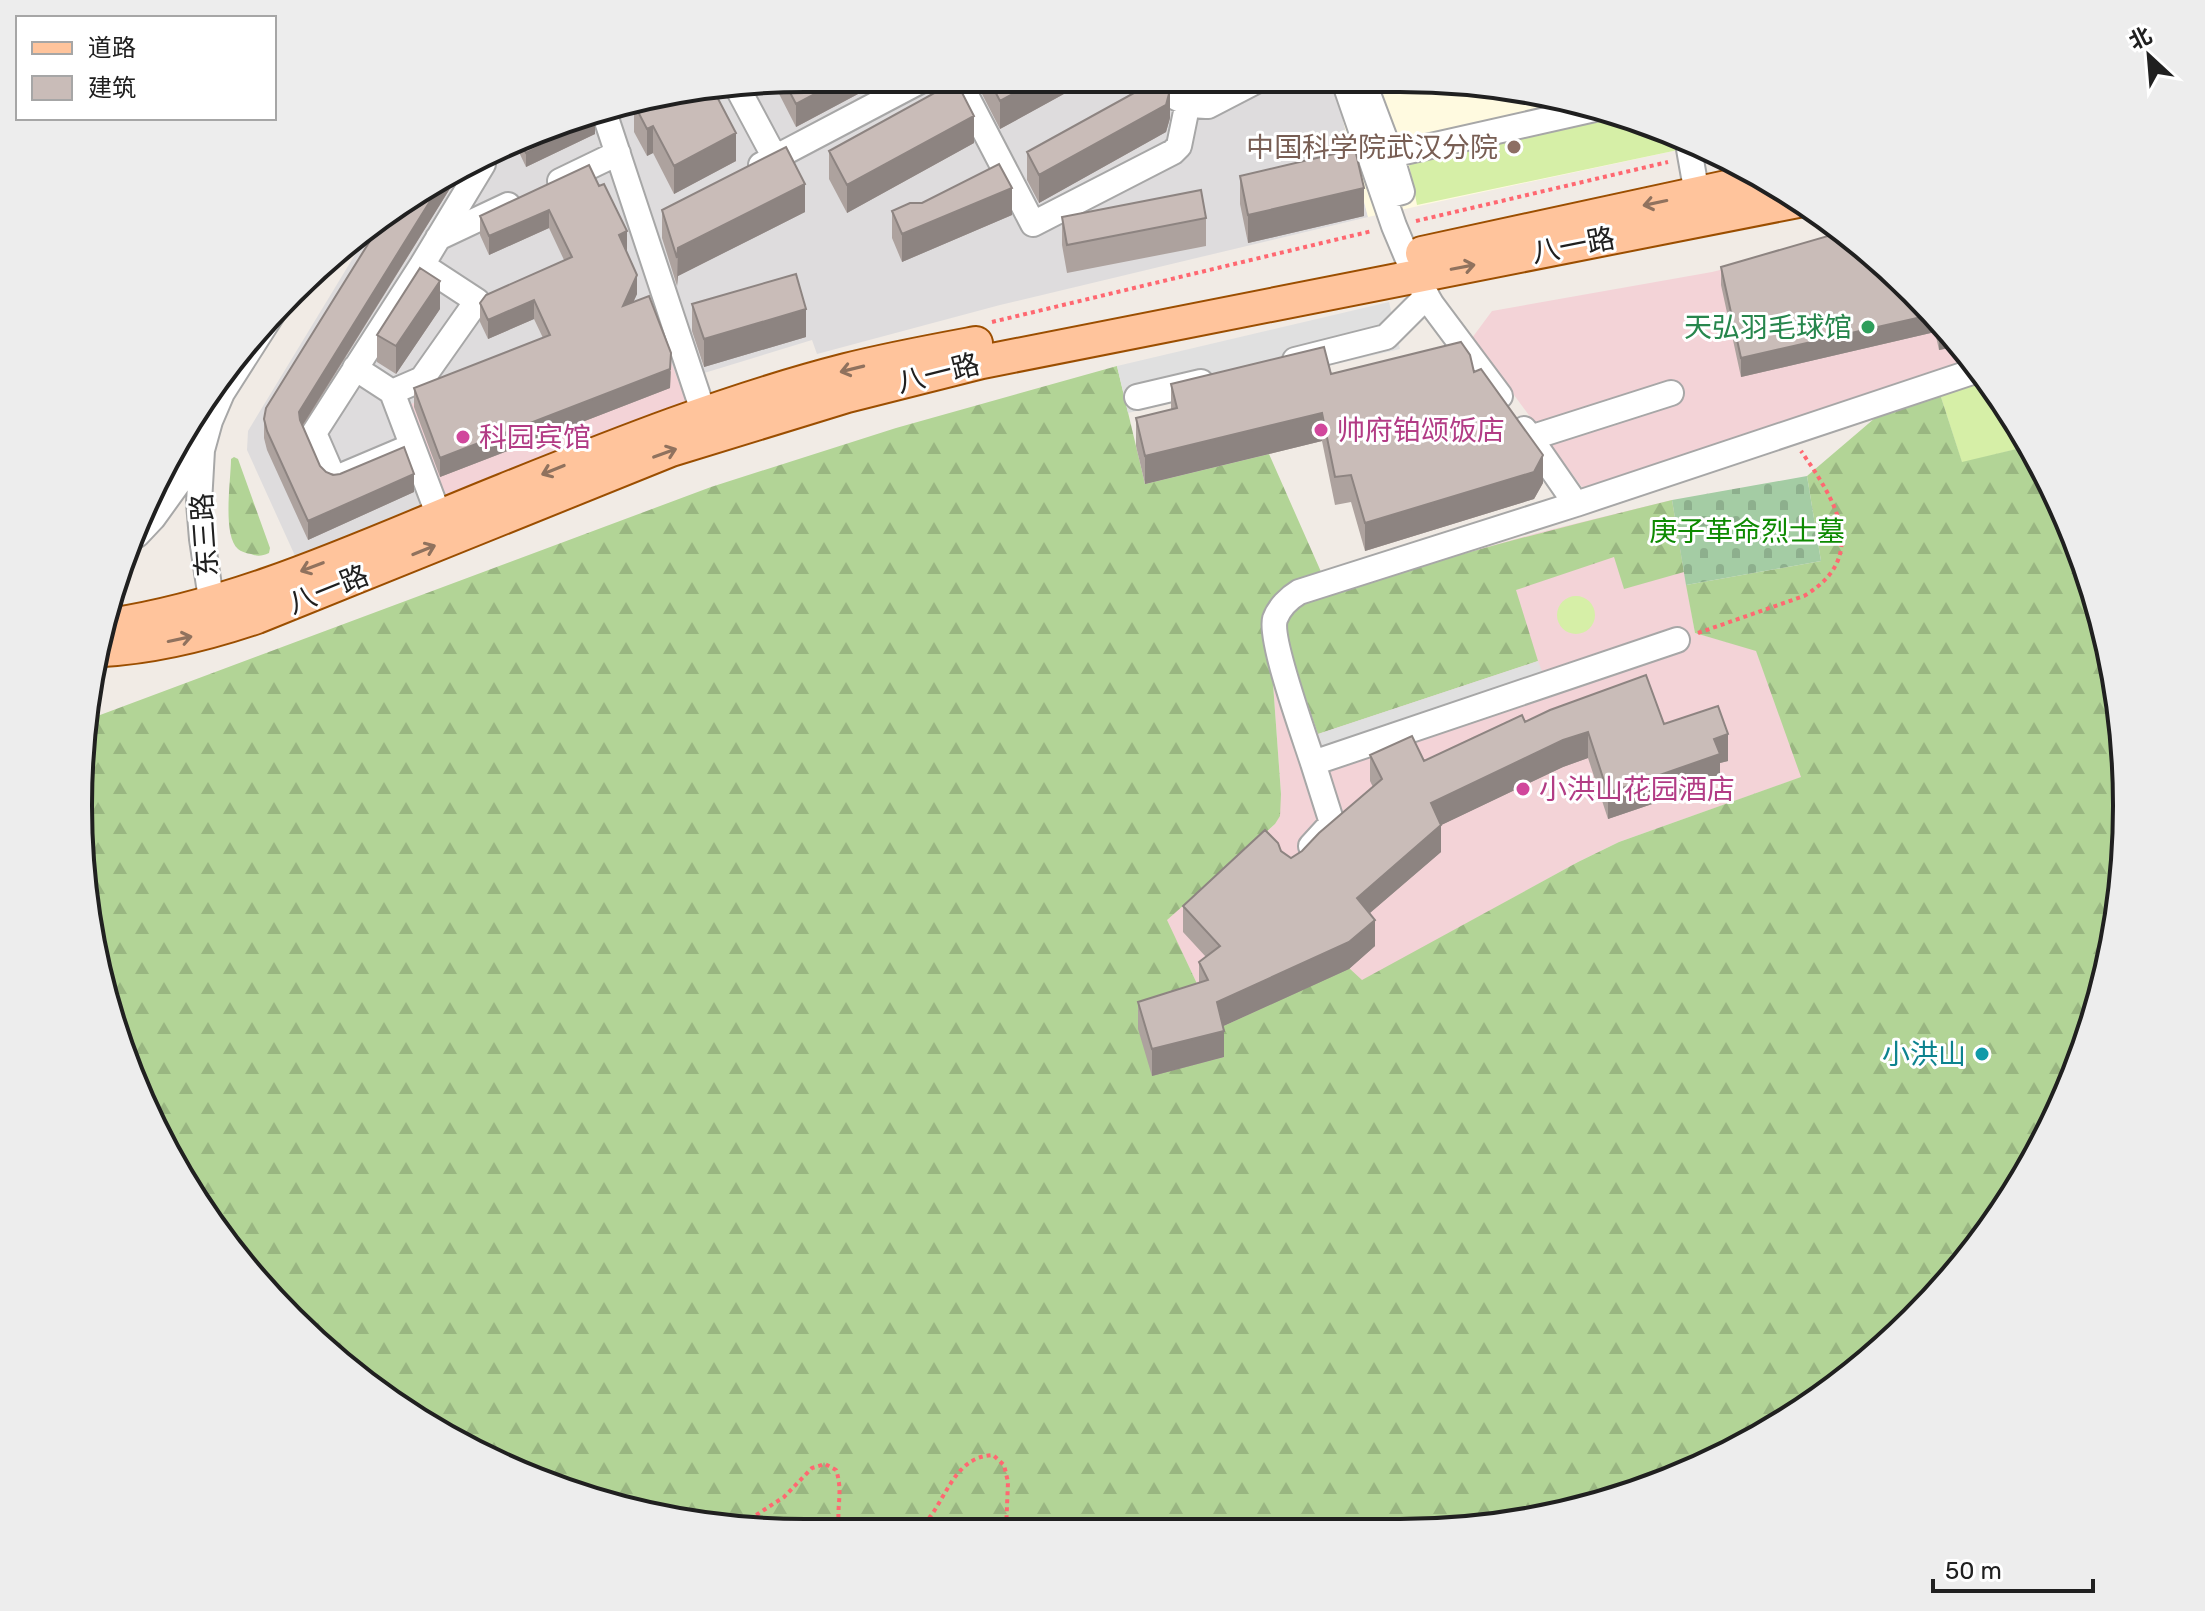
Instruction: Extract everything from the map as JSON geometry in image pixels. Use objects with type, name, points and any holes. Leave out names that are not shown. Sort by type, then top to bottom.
[{"type":"main road","name":"八一路","points":[[110,649],[144,646],[214,617],[353,551],[572,462],[783,388],[877,363],[1416,276],[1697,194],[1746,183]]},
{"type":"main road","name":"八一路","points":[[214,617],[298,601],[643,461],[711,436],[847,396],[982,362],[1783,204]]},
{"type":"main road","points":[[115,624],[158,617],[214,617]]},
{"type":"street","points":[[735,179],[900,92]]},
{"type":"street","points":[[966,92],[1012,166],[1033,224],[1173,152],[1179,146],[1188,102]]},
{"type":"street","points":[[1165,92],[1208,106],[1235,92]]},
{"type":"street","points":[[1348,92],[1394,226],[1416,276],[1576,504]]},
{"type":"street","points":[[1367,92],[1402,192],[1384,197]]},
{"type":"street","points":[[742,95],[775,158]]},
{"type":"street","points":[[1391,155],[1574,114]]},
{"type":"street","points":[[607,120],[704,414]]},
{"type":"street","points":[[438,238],[618,153]]},
{"type":"street","points":[[1690,154],[1697,194]]},
{"type":"street","points":[[980,183],[1012,166]]},
{"type":"street","points":[[412,446],[334,479],[314,433],[478,173]]},
{"type":"street","points":[[642,228],[669,214]]},
{"type":"street","points":[[392,392],[422,379],[477,301],[422,265]]},
{"type":"street","points":[[1271,366],[1386,337],[1416,276]]},
{"type":"street","points":[[355,368],[392,392],[439,516]]},
{"type":"street","points":[[1292,867],[1332,823],[1275,642],[1276,618],[1287,601],[1299,592],[1788,435],[1968,374]]},
{"type":"street","points":[[1137,397],[1227,376]]},
{"type":"street","points":[[1530,438],[1671,393]]},
{"type":"street","name":"东三路","points":[[214,617],[199,503],[202,450],[220,398]]},
{"type":"street","points":[[152,519],[202,450]]},
{"type":"street","points":[[1313,763],[1677,640]]},
{"type":"path","points":[[983,324],[1688,153]]},
{"type":"path","points":[[1677,640],[1804,596],[1824,582],[1837,565],[1842,545],[1837,513],[1819,478],[1788,435]]},
{"type":"path","points":[[928,1519],[959,1471],[969,1462],[993,1455],[1004,1465],[1008,1482],[1006,1519]]},
{"type":"path","points":[[754,1517],[784,1497],[812,1468],[825,1464],[836,1470],[841,1484],[838,1519]]},
{"type":"shaded area","points":[[875,92],[885,112],[923,92],[1171,92],[1214,116],[1263,92],[1336,92],[1368,217],[1000,305],[817,354],[812,340],[678,381],[651,311],[439,498],[296,558],[247,450],[248,431],[358,250],[371,239],[449,188],[532,146],[621,116],[666,106],[759,94]]},
{"type":"shaded area","points":[[875,92],[923,92],[884,112]]},
{"type":"shaded area","points":[[1155,92],[1263,92],[1207,118],[1161,101]]},
{"type":"shaded area","name":"中国科学院武汉分院","points":[[1336,92],[1400,92],[1493,98],[1584,116],[1678,148],[1678,150],[1368,217]]},
{"type":"shaded area","points":[[1837,241],[1904,301],[1961,364],[1584,490],[1472,338],[1492,311],[1712,272]]},
{"type":"shaded area","points":[[1389,302],[1400,349],[1128,413],[1117,366]]},
{"type":"shaded area","points":[[651,310],[686,401],[439,498],[403,407]]},
{"type":"shaded area","name":"小洪山花园酒店","points":[[1672,500],[1695,633],[1756,650],[1802,777],[1619,842],[1224,1057],[1152,1076],[1208,1006],[1166,920],[1275,824],[1281,794],[1268,614],[1286,612],[1318,597],[1451,557]]},
{"type":"shaded area","points":[[1538,661],[1544,676],[1323,749],[1318,734]]},
{"type":"green space","points":[[1594,119],[1678,150],[1417,205],[1408,159]]},
{"type":"green space","points":[[1117,366],[1145,484],[1269,454],[1322,574],[1268,614],[1280,816],[1275,824],[1167,920],[1208,1007],[1153,1075],[1224,1057],[1217,1029],[1349,968],[1362,980],[1619,842],[1801,777],[1756,651],[1695,633],[1686,585],[1821,561],[1807,476],[1875,418],[1940,394],[1962,462],[2017,449],[2059,532],[2089,621],[2107,712],[2113,806],[2111,852],[2107,899],[2089,990],[2059,1079],[2017,1162],[1966,1240],[1904,1310],[1834,1372],[1796,1399],[1715,1445],[1673,1465],[1584,1495],[1493,1513],[1446,1517],[806,1519],[712,1513],[621,1495],[532,1465],[449,1423],[371,1372],[301,1310],[239,1240],[188,1162],[146,1079],[116,990],[98,899],[92,806],[98,716],[711,487],[896,428]]},
{"type":"green space","points":[[1974,382],[2017,449],[1962,463],[1940,394]]},
{"type":"green space","points":[[231,459],[238,459],[270,548],[269,553],[264,555],[244,552],[233,542],[228,507]]},
{"type":"green space","name":"庚子革命烈士墓","points":[[1807,476],[1821,561],[1686,585],[1672,500]]},
{"type":"green space","points":[[1672,500],[1684,572],[1624,589],[1614,557],[1516,590],[1538,661],[1318,734],[1288,647],[1286,612],[1334,593],[1450,558]]},
{"type":"green space","points":[[1576,596],[1589,602],[1595,615],[1589,628],[1576,634],[1563,628],[1557,615],[1563,602]]},
{"type":"building","points":[[819,92],[796,104],[790,93]]},
{"type":"building","points":[[936,92],[962,92],[974,116],[847,185],[829,151]]},
{"type":"building","points":[[995,92],[1016,92],[1000,101]]},
{"type":"building","points":[[1136,92],[1169,92],[1166,105],[1039,175],[1027,152]]},
{"type":"building","points":[[717,98],[736,133],[674,166],[653,126],[647,129],[638,112]]},
{"type":"building","points":[[568,133],[526,153],[524,150]]},
{"type":"building","points":[[786,147],[805,184],[678,248],[677,258],[662,210]]},
{"type":"building","points":[[1355,149],[1364,188],[1248,215],[1240,176]]},
{"type":"building","points":[[999,164],[1012,188],[902,234],[892,211],[910,203],[922,203]]},
{"type":"building","points":[[589,165],[599,186],[604,184],[627,231],[619,235],[637,275],[623,306],[649,296],[671,353],[670,369],[440,458],[414,388],[550,335],[534,300],[488,320],[480,303],[486,295],[572,257],[549,210],[489,236],[480,216]]},
{"type":"building","points":[[1201,190],[1206,218],[1067,245],[1062,217]]},
{"type":"building","points":[[432,198],[299,412],[320,466],[326,472],[340,474],[404,447],[414,474],[308,521],[267,431],[264,419],[266,408],[371,239]]},
{"type":"building","points":[[1829,236],[1870,269],[1920,317],[1741,358],[1721,267]]},
{"type":"building","points":[[420,268],[440,281],[396,346],[377,335]]},
{"type":"building","points":[[796,274],[806,309],[704,339],[692,304]]},
{"type":"building","points":[[1461,342],[1470,355],[1474,372],[1481,369],[1543,455],[1534,472],[1365,523],[1351,475],[1335,477],[1322,413],[1145,456],[1136,418],[1177,408],[1171,384],[1324,347],[1331,374]]},
{"type":"building","points":[[1646,675],[1664,724],[1718,706],[1728,734],[1714,739],[1720,754],[1608,793],[1588,732],[1563,740],[1431,803],[1441,825],[1357,898],[1375,920],[1349,942],[1217,1002],[1224,1031],[1152,1049],[1138,1002],[1208,980],[1199,962],[1220,946],[1183,906],[1265,830],[1278,843],[1281,851],[1291,858],[1382,779],[1370,755],[1412,736],[1424,761],[1522,715],[1525,722]]},
{"type":"place","name":"中国科学院武汉分院","points":[[1514,147]]},
{"type":"place","name":"天弘羽毛球馆","points":[[1868,327]]},
{"type":"place","name":"帅府铂颂饭店","points":[[1321,430]]},
{"type":"place","name":"科园宾馆","points":[[463,437]]},
{"type":"place","name":"小洪山花园酒店","points":[[1523,789]]},
{"type":"place","name":"小洪山","points":[[1982,1054]]}]
